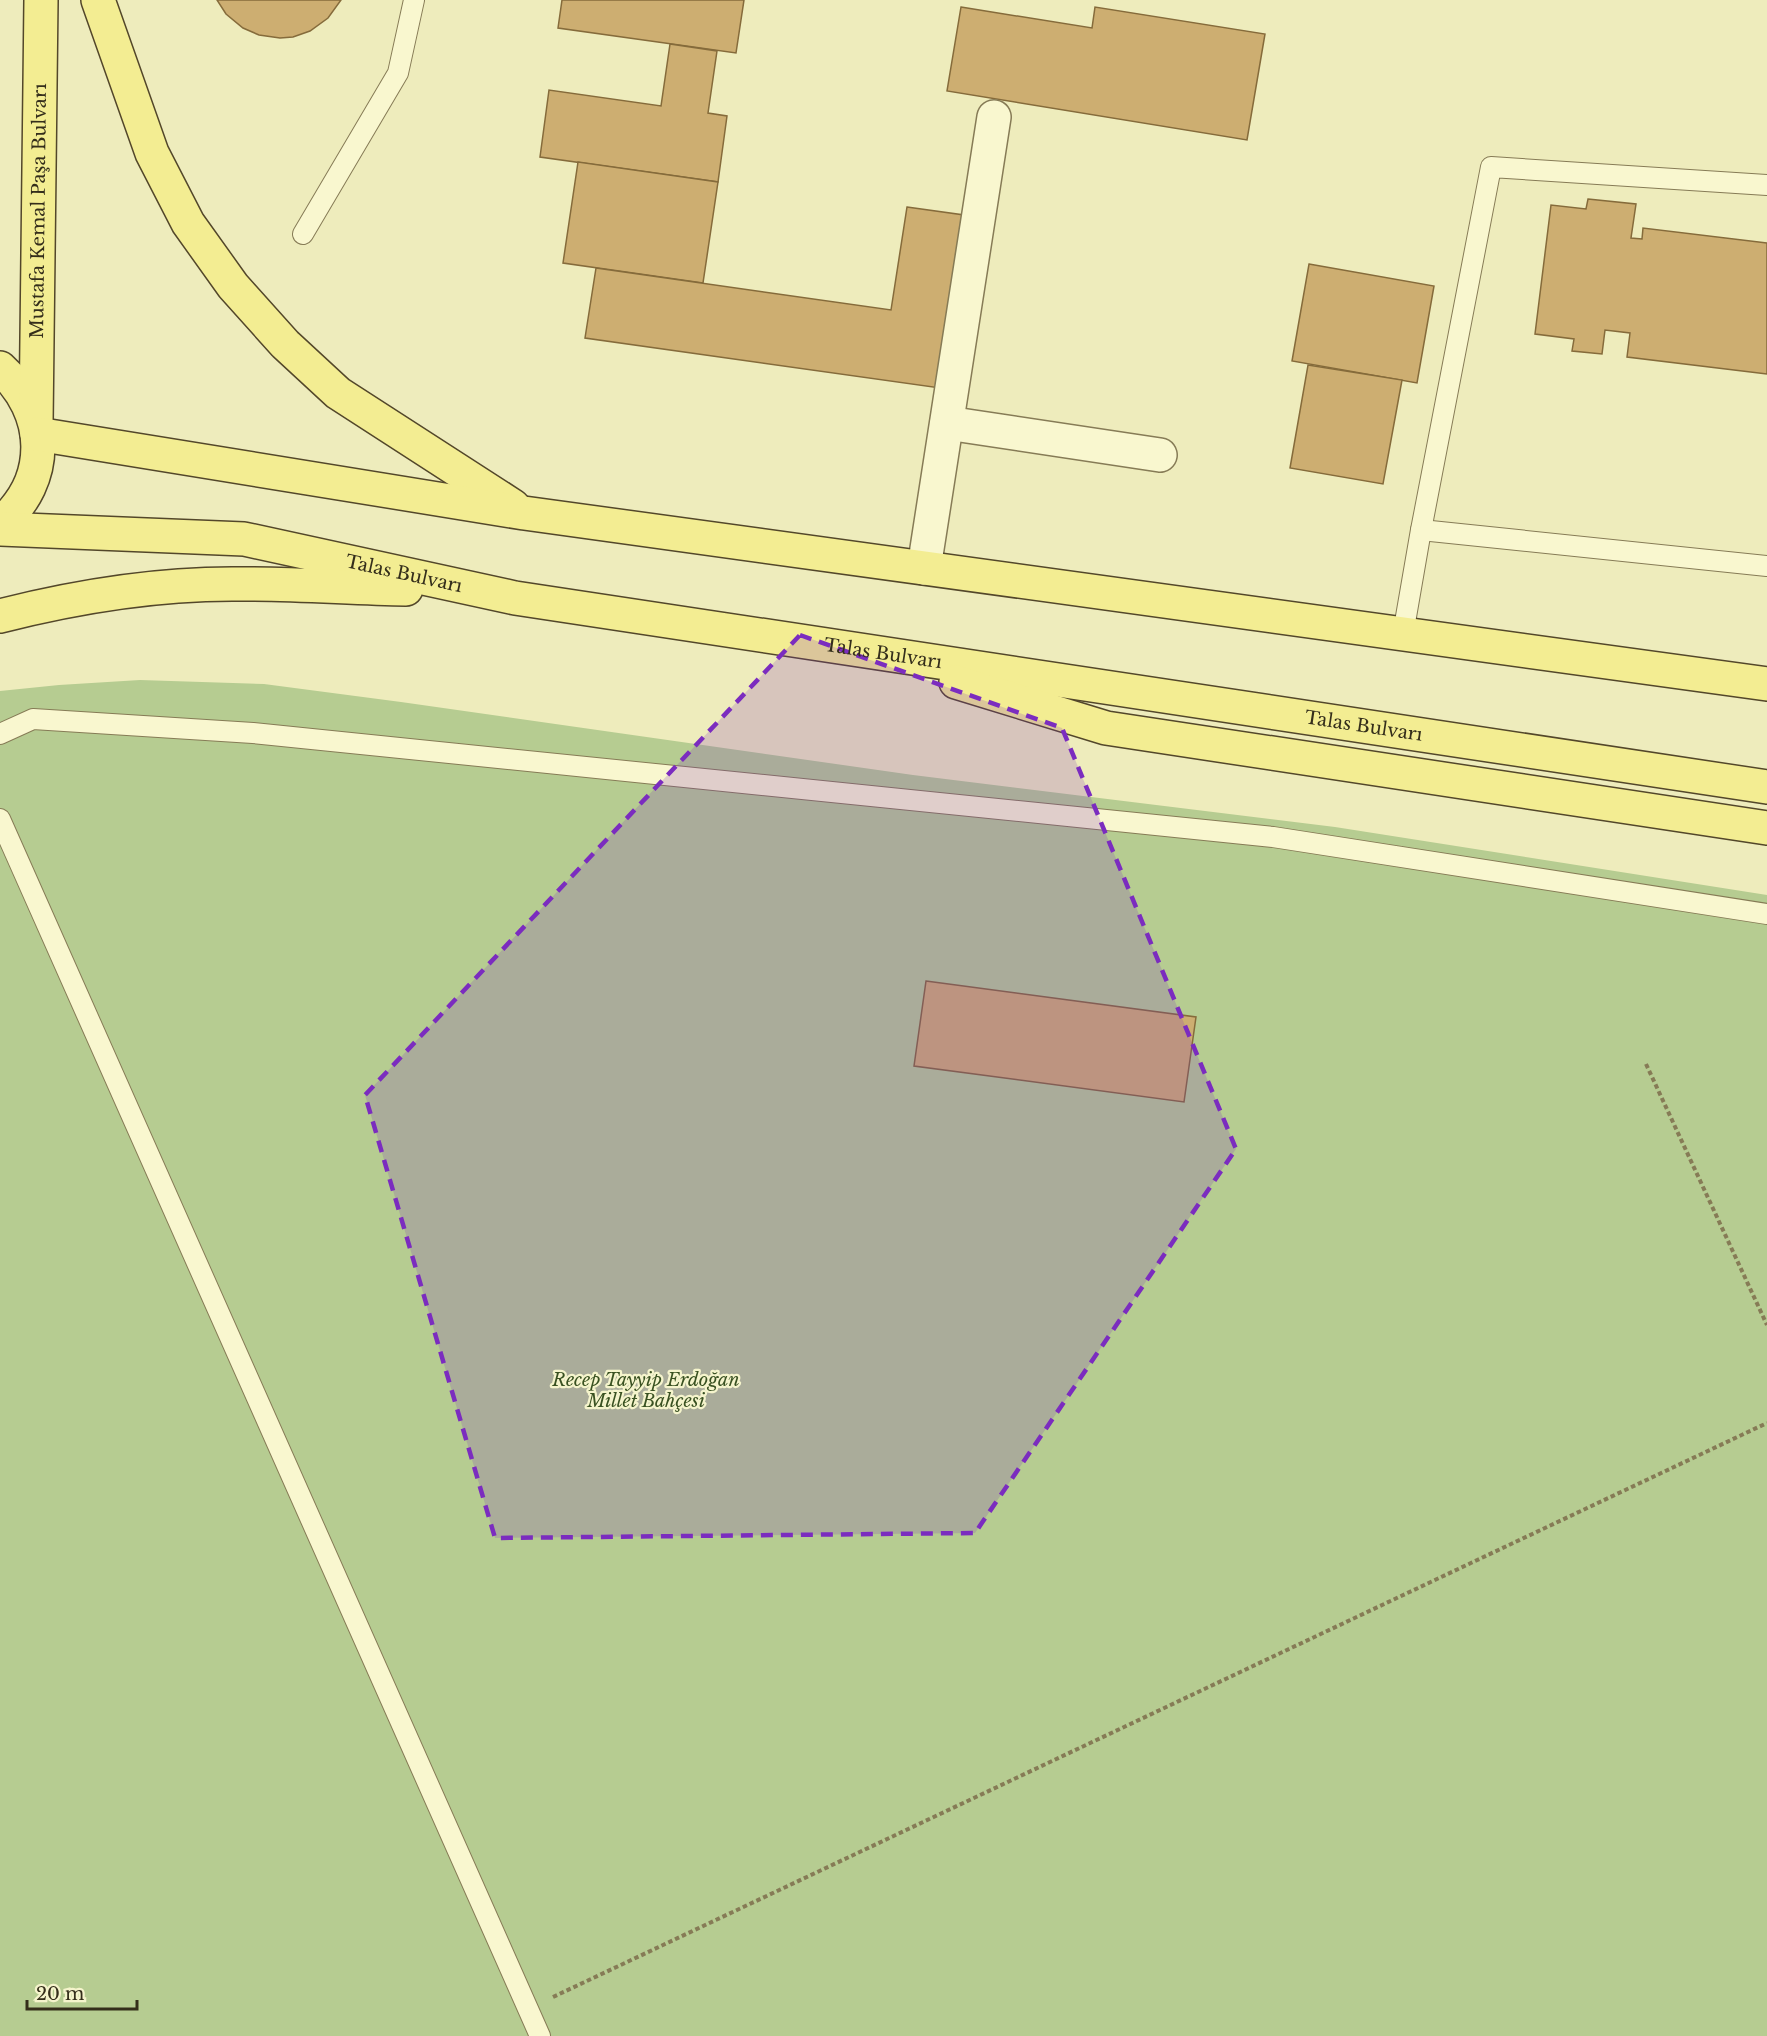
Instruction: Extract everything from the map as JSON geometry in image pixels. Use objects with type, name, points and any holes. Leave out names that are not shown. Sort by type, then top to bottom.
[{"type":"main road","name":"Mustafa Kemal Paşa Bulvarı","points":[[0,524],[12,513],[26,493],[35,471],[38,447],[41,0]]},
{"type":"main road","points":[[98,0],[152,153],[188,223],[234,286],[285,344],[338,393],[524,513]]},
{"type":"main road","points":[[0,368],[14,381],[27,400],[37,428],[524,513],[1767,684]]},
{"type":"main road","name":"Talas Bulvarı","points":[[0,529],[244,538],[515,598],[1767,787]]},
{"type":"main road","points":[[0,616],[92,597],[161,588],[231,584],[485,592]]},
{"type":"main road","points":[[848,649],[1106,728],[1767,828]]},
{"type":"street","points":[[924,568],[994,117]]},
{"type":"street","points":[[947,423],[1160,455]]},
{"type":"lane","points":[[303,234],[398,73],[414,0]]},
{"type":"lane","points":[[1403,634],[1491,167],[1767,185]]},
{"type":"lane","points":[[1421,530],[1767,566]]},
{"type":"lane","points":[[0,734],[33,719],[301,737],[1273,837],[1767,914]]},
{"type":"lane","points":[[0,819],[540,2036]]},
{"type":"path","points":[[1646,1065],[1767,1325]]},
{"type":"path","points":[[552,1998],[1767,1423]]},
{"type":"highlighted area","points":[[800,635],[1062,728],[1236,1149],[975,1533],[495,1538],[365,1095]]},
{"type":"green space","name":"Recep Tayyip Erdoğan Millet Bahçesi","points":[[140,680],[264,684],[401,702],[913,775],[1335,827],[1767,895],[1767,2036],[0,2036],[0,691]]},
{"type":"building","points":[[217,0],[341,0],[328,18],[310,31],[293,37],[280,38],[259,35],[243,28],[226,14]]},
{"type":"building","points":[[562,0],[744,0],[736,53],[558,28]]},
{"type":"building","points":[[961,7],[1092,28],[1095,7],[1265,34],[1247,140],[947,91]]},
{"type":"building","points":[[670,44],[717,51],[708,113],[727,116],[718,182],[540,157],[549,90],[661,106]]},
{"type":"building","points":[[578,162],[718,182],[703,283],[563,263]]},
{"type":"building","points":[[1588,199],[1636,204],[1631,238],[1642,239],[1643,228],[1767,243],[1767,374],[1627,357],[1630,333],[1605,330],[1602,354],[1572,351],[1574,339],[1535,334],[1551,205],[1586,209]]},
{"type":"building","points":[[907,207],[964,215],[940,388],[585,338],[596,268],[891,310]]},
{"type":"building","points":[[1309,264],[1434,286],[1417,383],[1292,361]]},
{"type":"building","points":[[1308,365],[1402,380],[1383,484],[1290,468]]},
{"type":"building","points":[[926,981],[1196,1017],[1184,1102],[914,1066]]}]
